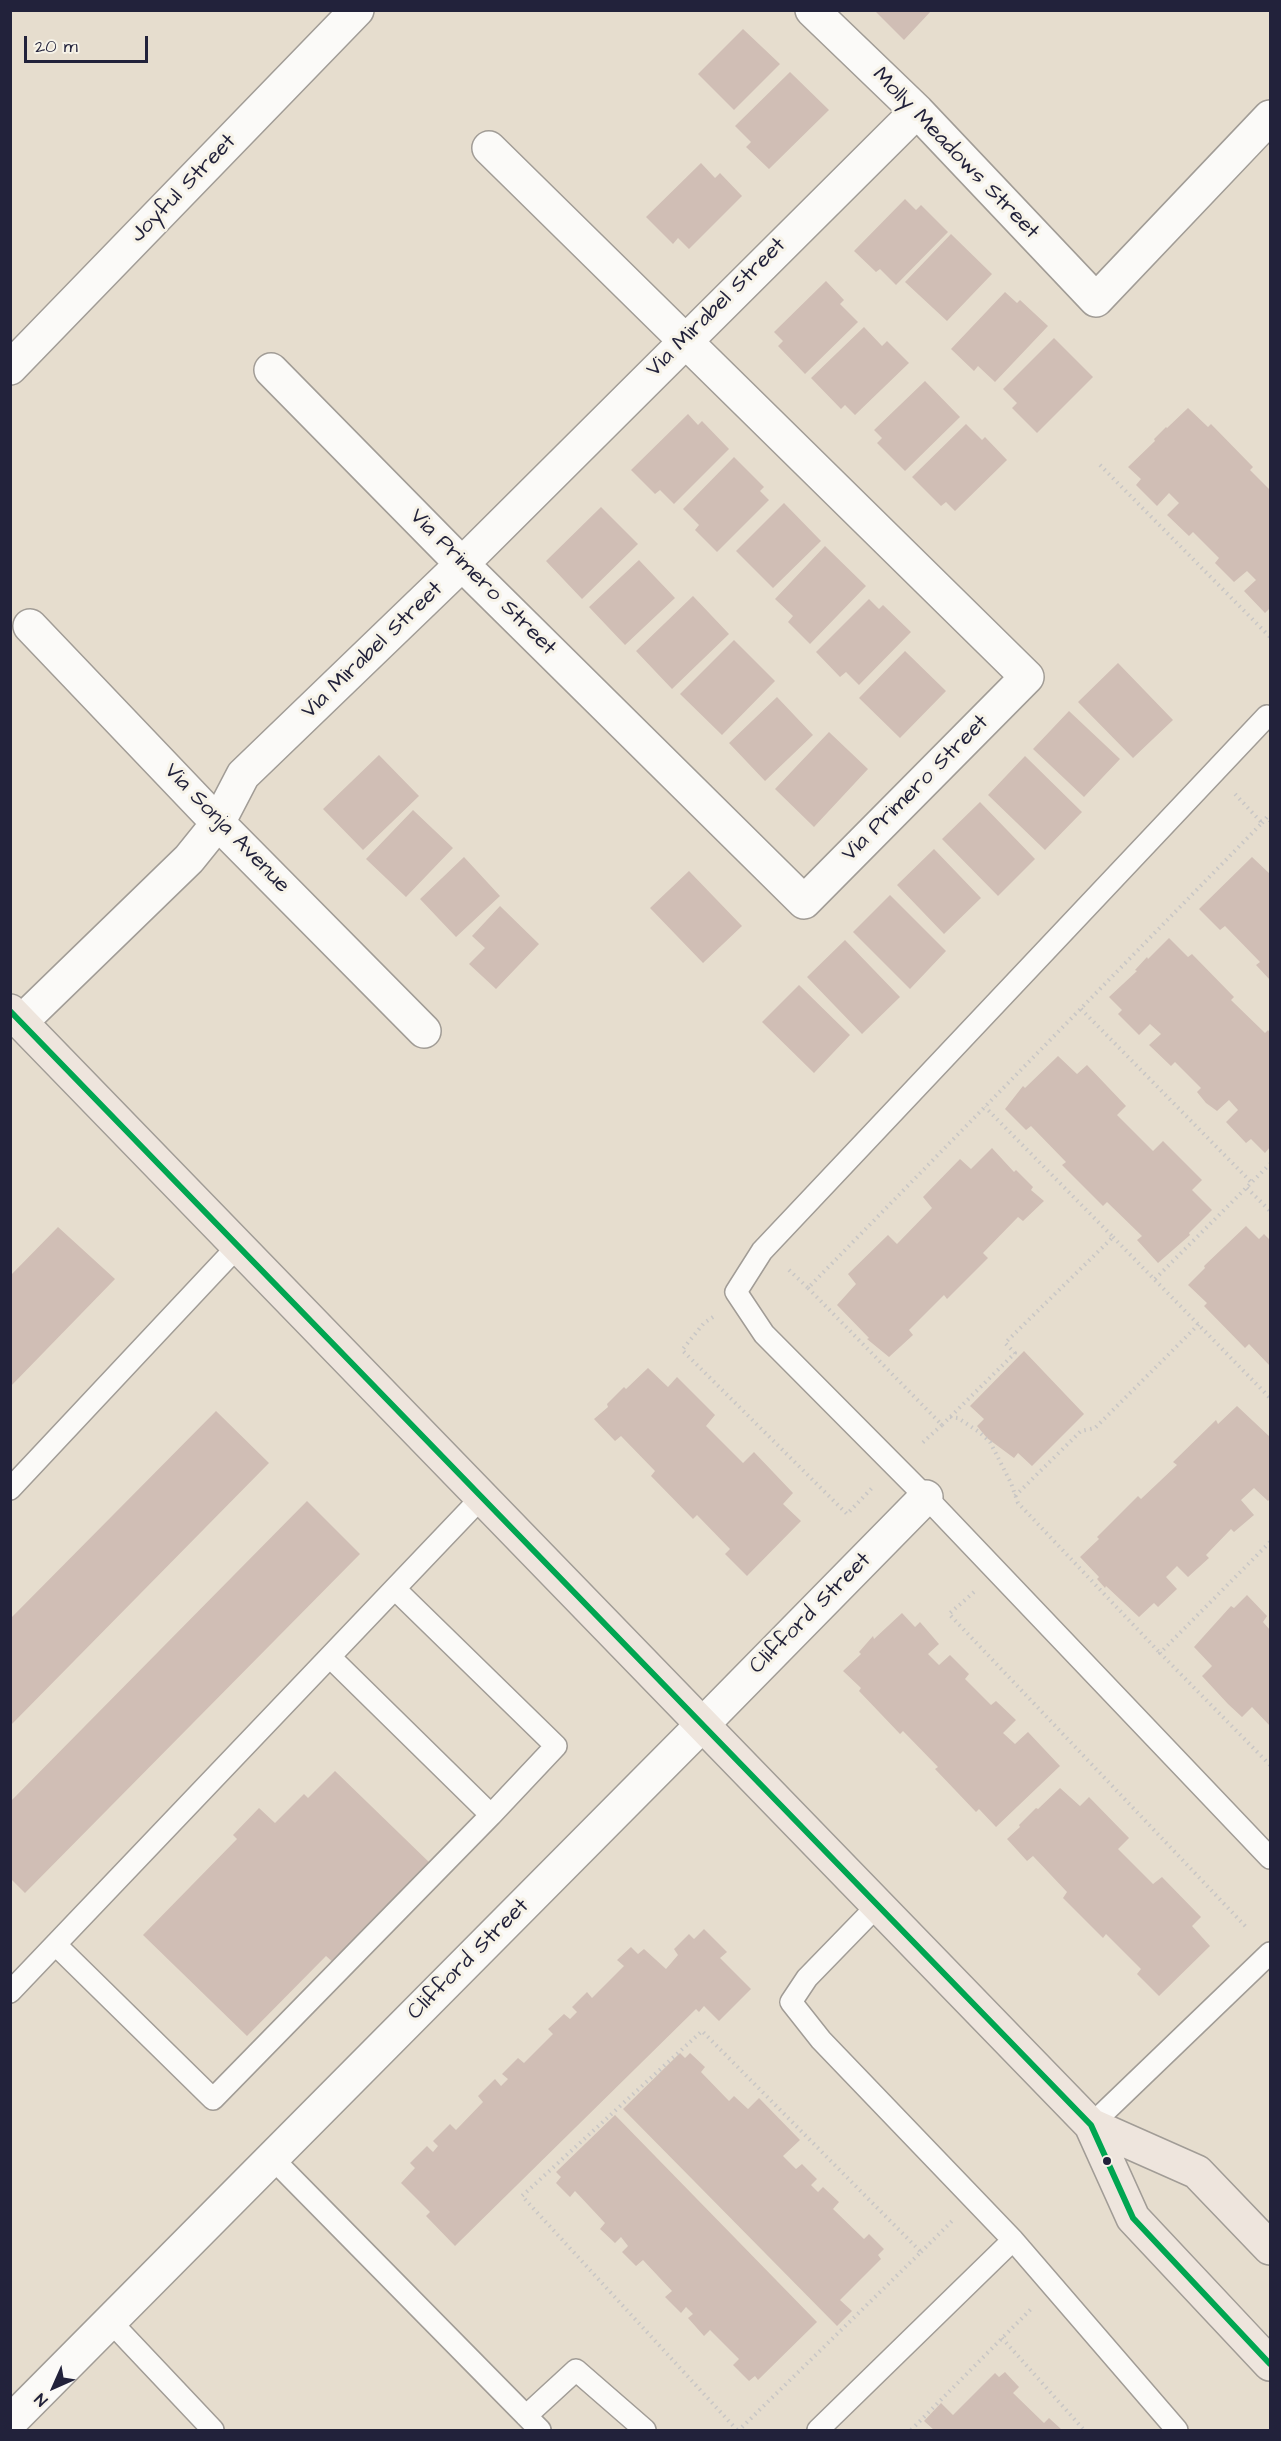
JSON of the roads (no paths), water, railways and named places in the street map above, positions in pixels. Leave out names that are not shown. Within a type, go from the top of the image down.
[{"type":"main road","points":[[16,1017],[1091,2126],[1132,2218],[1270,2364]]},
{"type":"main road","points":[[1091,2126],[1197,2172],[1270,2248]]},
{"type":"street","name":"Joyful Street","points":[[10,368],[357,10]]},
{"type":"street","name":"Molly Meadows Street","points":[[812,10],[917,111],[1096,300],[1270,117]]},
{"type":"street","name":"Via Mirabel Street","points":[[16,1017],[189,859],[218,823],[243,775],[462,564],[917,111]]},
{"type":"street","name":"Via Primero Street","points":[[270,370],[462,564],[804,902],[812,894],[1027,676],[489,148]]},
{"type":"street","name":"Via Sonja Avenue","points":[[30,626],[218,823],[424,1031]]},
{"type":"street","name":"Clifford Street","points":[[10,2422],[926,1497]]},
{"type":"lane","points":[[1267,716],[766,1247],[736,1292],[764,1334],[926,1497],[1270,1858]]},
{"type":"lane","points":[[10,1490],[238,1246]]},
{"type":"lane","points":[[10,1992],[482,1497]]},
{"type":"lane","points":[[56,1945],[213,2099],[491,1815],[556,1746],[395,1589]]},
{"type":"lane","points":[[330,1657],[491,1815]]},
{"type":"lane","points":[[878,1905],[807,1978],[791,2002],[821,2040],[1013,2240],[1177,2430]]},
{"type":"lane","points":[[1091,2126],[1270,1953]]},
{"type":"lane","points":[[272,2158],[533,2423],[576,2370],[645,2430]]},
{"type":"lane","points":[[818,2430],[1013,2240]]},
{"type":"lane","points":[[110,2321],[213,2430]]}]
